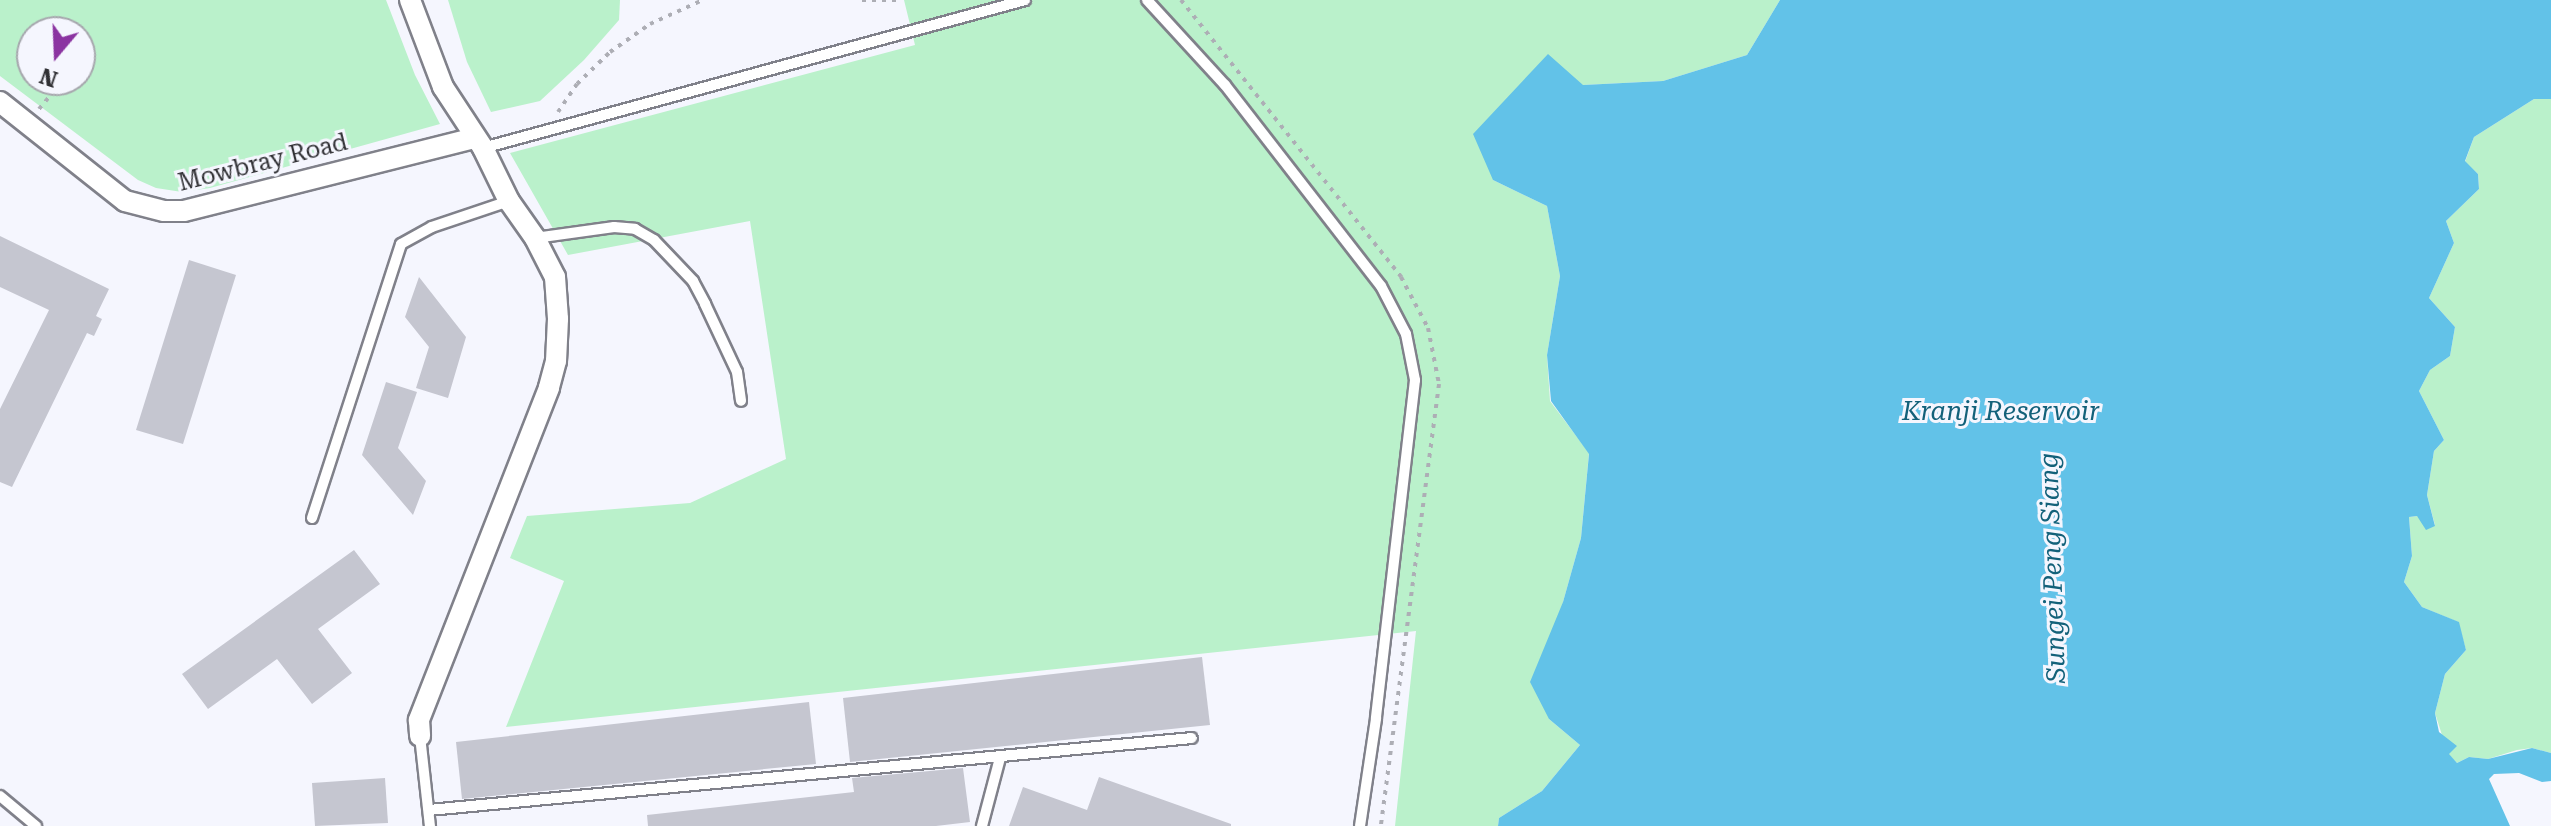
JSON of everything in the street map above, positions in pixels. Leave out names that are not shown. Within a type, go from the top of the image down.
[{"type":"street","points":[[410,0],[443,87],[509,201],[535,238],[555,277],[556,361],[419,720],[420,736]]},
{"type":"street","name":"Mowbray Road","points":[[0,102],[125,201],[164,211],[184,211],[478,143]]},
{"type":"lane","points":[[478,143],[543,133],[1025,0]]},
{"type":"lane","points":[[1147,0],[1225,85],[1381,286],[1406,334],[1415,380],[1376,719],[1360,826]]},
{"type":"lane","points":[[312,518],[401,244],[432,227],[509,201]]},
{"type":"lane","points":[[535,238],[614,227],[635,229],[654,240],[693,281],[737,372],[741,401]]},
{"type":"lane","points":[[420,736],[430,826]]},
{"type":"lane","points":[[429,810],[1192,738]]},
{"type":"lane","points":[[982,826],[1000,758]]},
{"type":"lane","points":[[0,796],[36,826]]},
{"type":"path","points":[[543,133],[577,84],[610,52],[650,24],[703,0]]},
{"type":"path","points":[[862,0],[899,0]]},
{"type":"path","points":[[1181,0],[1401,277],[1428,328],[1439,384],[1381,826]]},
{"type":"path","points":[[33,116],[50,96]]},
{"type":"green space","points":[[0,0],[386,0],[415,75],[440,124],[210,188],[182,192],[156,188],[138,180],[27,96],[96,96],[96,16],[16,16],[16,88],[0,76]]},
{"type":"green space","points":[[448,0],[620,0],[619,20],[584,60],[540,101],[491,112],[467,62]]},
{"type":"green space","points":[[904,0],[1780,0],[1747,55],[1663,81],[1583,85],[1493,180],[1547,206],[1560,276],[1547,355],[1550,401],[1589,453],[1581,538],[1563,602],[1549,719],[1580,745],[1542,791],[1499,818],[1498,826],[1395,826],[1416,631],[506,727],[564,581],[510,558],[527,516],[690,503],[786,459],[750,221],[568,255],[510,153],[915,45]]},
{"type":"green space","points":[[2534,99],[2551,99],[2551,753],[2532,748],[2488,759],[2469,757],[2457,763],[2448,754],[2435,713],[2445,674],[2466,650],[2458,622],[2422,607],[2404,582],[2412,556],[2409,517],[2417,516],[2435,525],[2427,495],[2434,451],[2444,440],[2419,391],[2430,370],[2450,356],[2455,327],[2429,298],[2454,243],[2446,221],[2479,189],[2478,174],[2465,162],[2474,137]]},
{"type":"water","name":"Kranji Reservoir","points":[[1780,0],[2551,0],[2551,99],[2534,99],[2474,137],[2465,161],[2478,174],[2479,189],[2446,221],[2454,243],[2429,298],[2455,327],[2450,356],[2430,370],[2419,391],[2444,440],[2434,451],[2427,495],[2435,526],[2426,530],[2417,516],[2409,517],[2412,556],[2404,582],[2422,607],[2459,622],[2466,650],[2445,674],[2435,713],[2439,732],[2457,746],[2449,754],[2457,763],[2469,757],[2488,759],[2532,748],[2551,753],[2551,781],[2542,782],[2519,773],[2494,774],[2489,779],[2510,826],[1498,826],[1499,818],[1542,791],[1580,745],[1549,719],[1530,682],[1563,602],[1581,538],[1589,454],[1551,401],[1547,355],[1560,276],[1547,206],[1493,180],[1473,134],[1548,54],[1583,85],[1663,81],[1747,55]]},
{"type":"building","points":[[0,236],[109,289],[96,316],[102,319],[94,336],[87,333],[12,487],[0,482],[0,409],[49,310],[0,287]]},
{"type":"building","points":[[189,260],[236,275],[183,444],[136,430]]},
{"type":"building","points":[[419,277],[466,337],[448,398],[416,388],[429,347],[405,317]]},
{"type":"building","points":[[386,382],[417,392],[398,448],[426,481],[413,515],[362,455]]},
{"type":"building","points":[[354,550],[380,584],[318,629],[352,673],[312,704],[277,659],[208,709],[182,674]]},
{"type":"building","points":[[1202,657],[1210,725],[850,762],[843,698]]},
{"type":"building","points":[[809,702],[816,764],[462,799],[456,742]]},
{"type":"building","points":[[963,768],[970,822],[936,826],[648,826],[647,815],[854,792],[852,778]]},
{"type":"building","points":[[1099,777],[1231,826],[1009,826],[1023,787],[1087,810]]},
{"type":"building","points":[[385,778],[388,823],[315,826],[312,783]]},
{"type":"water label","name":"Sungei Peng Siang","points":[[2053,568]]}]
